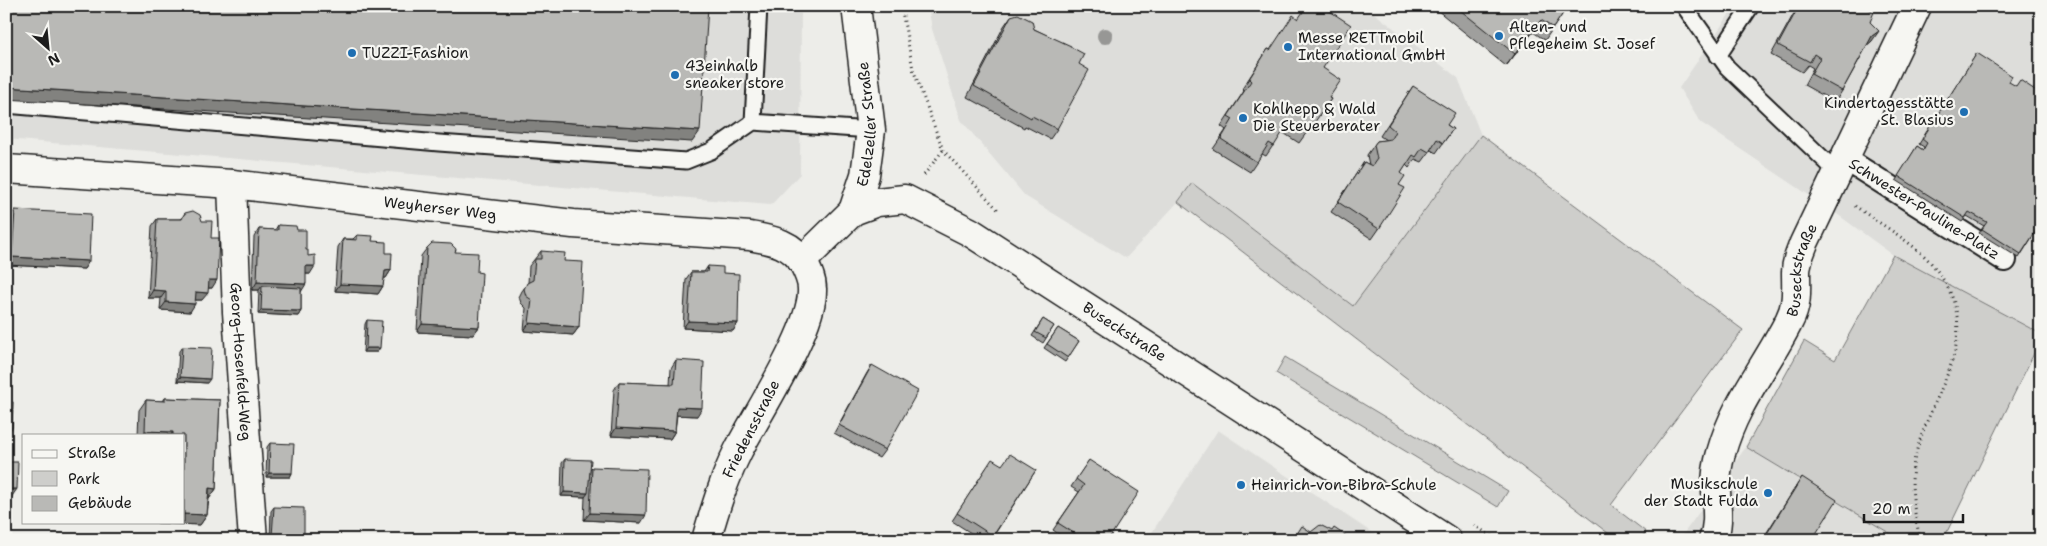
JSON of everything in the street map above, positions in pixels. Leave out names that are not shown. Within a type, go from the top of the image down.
[{"type":"street","name":"Edelzeller Straße","points":[[853,211],[865,175],[871,130],[856,6]]},
{"type":"street","name":"Buseckstraße","points":[[1713,540],[1718,518],[1716,485],[1719,458],[1726,436],[1742,399],[1789,321],[1797,296],[1796,271],[1798,258],[1917,6]]},
{"type":"street","name":"Weyherser Weg","points":[[6,169],[232,184],[573,224],[750,236],[777,241],[792,248],[810,275],[812,290],[810,306],[804,322]]},
{"type":"street","name":"Schwester-Pauline-Platz","points":[[1837,173],[2005,260]]},
{"type":"street","name":"Georg-Hosenfeld-Weg","points":[[232,184],[237,312],[253,540]]},
{"type":"street","name":"Buseckstraße","points":[[802,261],[853,211],[876,202],[905,199],[970,232],[1447,540]]},
{"type":"street","name":"Friedensstraße","points":[[706,540],[721,488],[738,451],[792,350],[804,322]]},
{"type":"lane","points":[[753,122],[759,6]]},
{"type":"lane","points":[[1684,6],[1727,67],[1837,173]]},
{"type":"lane","points":[[1718,56],[1751,6]]},
{"type":"lane","points":[[6,105],[439,143],[686,161],[710,151],[753,122],[871,130]]},
{"type":"path","points":[[900,6],[913,69],[944,150],[1001,214]]},
{"type":"path","points":[[920,179],[944,150]]},
{"type":"path","points":[[1837,173],[1930,261],[1952,296],[1956,312],[1958,335],[1954,356],[1946,380],[1925,425],[1914,463],[1911,485],[1920,540]]},
{"type":"path","points":[[1471,524],[1497,540]]},
{"type":"shaded area","points":[[6,6],[801,6],[800,174],[771,205],[6,139]]},
{"type":"shaded area","points":[[928,6],[1365,6],[1458,78],[1481,135],[1353,306],[1192,183],[1178,202],[1126,258],[1025,196],[961,120],[932,29]]},
{"type":"shaded area","points":[[1735,6],[2041,6],[2041,334],[1893,255],[1837,214],[1700,122],[1679,88]]},
{"type":"shaded area","name":"Heinrich-von-Bibra-Schule","points":[[1218,430],[1383,540],[1147,540]]},
{"type":"shaded area","name":"Musikschule der Stadt Fulda","points":[[1746,447],[1901,540],[1679,540]]},
{"type":"green space","points":[[1481,135],[1743,330],[1611,505],[1646,532],[1640,540],[1617,540],[1178,202],[1192,183],[1353,306]]},
{"type":"green space","points":[[1893,255],[2041,334],[2041,339],[1943,540],[1901,540],[1746,447],[1804,341],[1835,360]]},
{"type":"green space","points":[[1285,357],[1508,491],[1498,507],[1276,373]]},
{"type":"building","name":"TUZZI-Fashion","points":[[6,6],[708,6],[700,131],[6,87]]},
{"type":"building","points":[[1307,6],[1322,6],[1351,25],[1323,68],[1341,80],[1329,98],[1331,99],[1307,133],[1289,122],[1274,146],[1269,143],[1257,162],[1221,139],[1233,119],[1228,116],[1251,81],[1249,79],[1268,49],[1270,50],[1293,15],[1298,19]]},
{"type":"building","name":"Alten- und Pflegeheim St. Josef","points":[[1455,6],[1568,6],[1553,28],[1541,20],[1515,54]]},
{"type":"building","points":[[1799,6],[1864,6],[1874,12],[1870,22],[1879,31],[1872,36],[1842,91],[1811,74],[1820,58],[1814,54],[1810,62],[1778,45]]},
{"type":"building","points":[[1018,14],[1032,21],[1034,29],[1084,54],[1079,64],[1089,70],[1057,129],[1032,116],[1031,118],[974,86],[1011,16]]},
{"type":"building","points":[[1977,53],[2012,76],[2009,82],[2016,86],[2020,80],[2041,94],[2041,223],[2021,254],[1982,229],[1987,222],[1969,212],[1965,218],[1898,176],[1917,146],[1923,150],[1927,143],[1922,139]]},
{"type":"building","points":[[1413,86],[1455,113],[1447,125],[1453,129],[1443,143],[1437,139],[1429,152],[1422,148],[1416,157],[1413,155],[1401,173],[1405,176],[1399,185],[1405,188],[1379,229],[1338,202],[1364,162],[1372,166],[1377,159],[1374,145],[1377,141],[1391,139],[1395,131],[1388,125]]},
{"type":"building","points":[[15,210],[91,214],[89,261],[12,257]]},
{"type":"building","points":[[193,211],[200,215],[202,221],[212,221],[211,238],[219,238],[217,280],[209,280],[208,293],[196,292],[195,304],[166,302],[166,291],[153,290],[157,219],[182,219],[185,213]]},
{"type":"building","points":[[278,225],[296,226],[297,230],[306,230],[306,250],[308,250],[308,256],[315,255],[315,266],[306,266],[306,284],[257,282],[259,229],[278,230]]},
{"type":"building","points":[[357,235],[373,236],[372,241],[386,242],[386,253],[392,253],[391,270],[385,271],[383,286],[340,284],[343,239],[357,240]]},
{"type":"building","points":[[432,243],[451,244],[456,249],[455,252],[478,253],[477,272],[482,273],[479,327],[422,324],[427,248]]},
{"type":"building","points":[[541,251],[565,253],[564,261],[583,262],[579,327],[529,323],[532,300],[526,296],[524,289],[527,283],[533,280],[535,259],[541,259]]},
{"type":"building","points":[[708,266],[723,267],[723,273],[739,274],[738,323],[688,321],[691,272],[707,272]]},
{"type":"building","points":[[262,286],[301,288],[301,311],[261,310]]},
{"type":"building","points":[[1043,319],[1054,326],[1046,338],[1035,332]]},
{"type":"building","points":[[367,320],[382,321],[380,348],[366,348]]},
{"type":"building","points":[[1058,328],[1079,341],[1068,358],[1047,344]]},
{"type":"building","points":[[182,347],[212,348],[210,379],[180,377]]},
{"type":"building","points":[[676,360],[704,362],[702,408],[677,407],[675,431],[616,428],[619,382],[674,384]]},
{"type":"building","points":[[872,365],[918,391],[885,450],[839,425]]},
{"type":"building","points":[[165,398],[220,400],[216,489],[209,488],[207,515],[185,514],[185,434],[145,431],[146,400],[165,401]]},
{"type":"building","points":[[6,402],[13,402],[12,428],[6,427]]},
{"type":"building","points":[[270,443],[294,444],[292,473],[269,473]]},
{"type":"building","points":[[1010,454],[1036,470],[993,536],[957,513],[992,459],[1002,465]]},
{"type":"building","points":[[565,459],[591,460],[588,493],[564,492]]},
{"type":"building","points":[[1089,460],[1139,492],[1108,540],[1085,540],[1058,523],[1084,485],[1076,479]]},
{"type":"building","points":[[6,462],[18,462],[17,489],[6,489]]},
{"type":"building","points":[[592,467],[647,469],[646,515],[590,513]]},
{"type":"building","points":[[1802,477],[1837,500],[1812,540],[1763,540]]},
{"type":"building","points":[[274,507],[304,508],[304,538],[272,536]]},
{"type":"building","points":[[1320,525],[1332,531],[1334,528],[1352,540],[1293,540],[1302,526],[1311,532]]},
{"type":"place","name":"Alten- und Pflegeheim St. Josef","points":[[1499,36]]},
{"type":"place","name":"Messe RETTmobil International GmbH","points":[[1288,47]]},
{"type":"place","name":"TUZZI-Fashion","points":[[352,53]]},
{"type":"place","name":"43einhalb sneaker store","points":[[675,75]]},
{"type":"place","name":"Kindertagesstätte St. Blasius","points":[[1964,112]]},
{"type":"place","name":"Kohlhepp & Wald Die Steuerberater","points":[[1243,118]]},
{"type":"place","name":"Heinrich-von-Bibra-Schule","points":[[1241,485]]},
{"type":"place","name":"Musikschule der Stadt Fulda","points":[[1768,493]]}]
